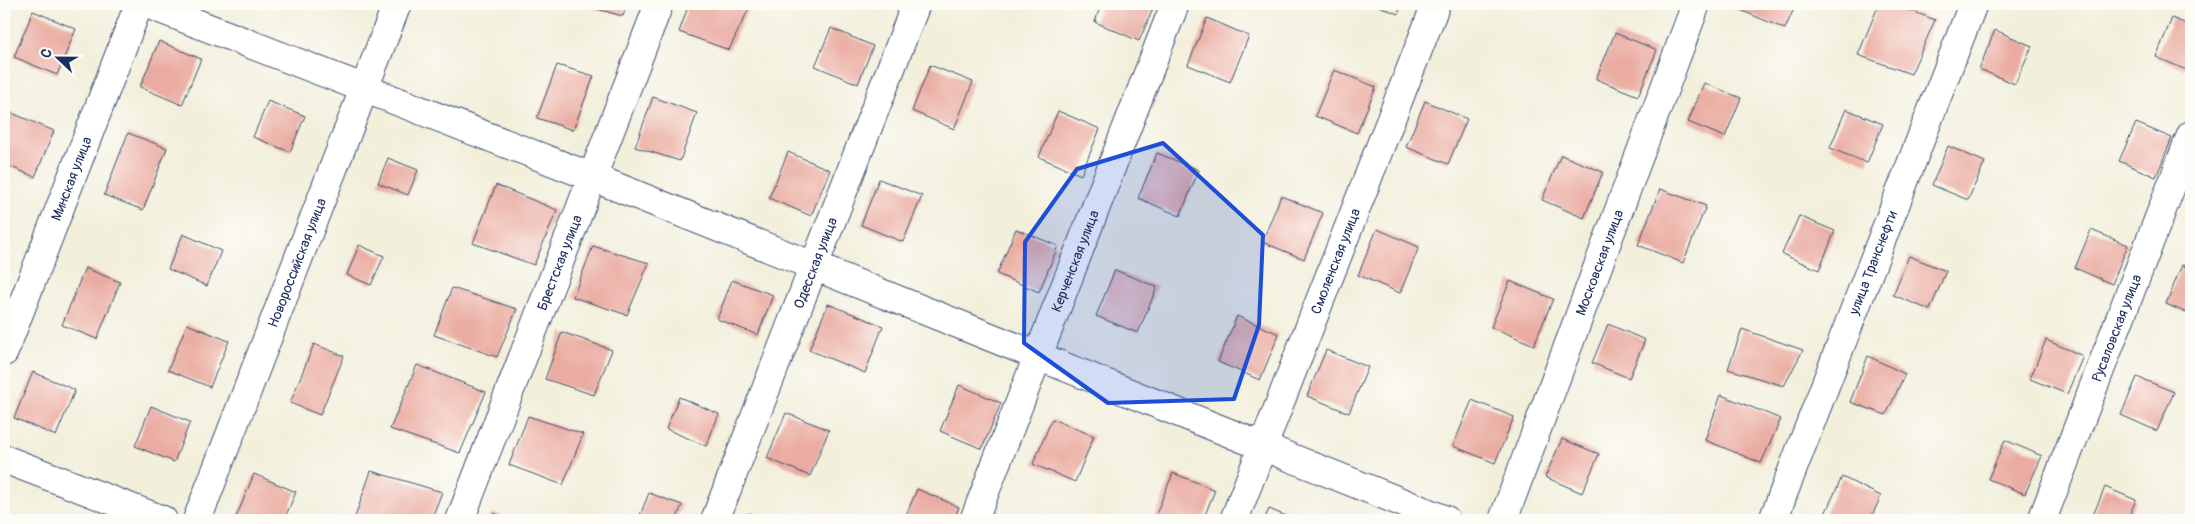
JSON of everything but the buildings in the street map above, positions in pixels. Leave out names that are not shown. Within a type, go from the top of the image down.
[{"type":"street","name":"Минская улица","points":[[4,352],[139,4]]},
{"type":"street","points":[[147,4],[814,265],[1446,520]]},
{"type":"street","name":"Новороссийская улица","points":[[197,520],[397,4]]},
{"type":"street","name":"Брестская улица","points":[[460,520],[659,4]]},
{"type":"street","name":"Одесская улица","points":[[714,520],[916,4]]},
{"type":"street","name":"Керченская улица","points":[[974,520],[1175,4]]},
{"type":"street","name":"Смоленская улица","points":[[1234,520],[1436,4]]},
{"type":"street","name":"Московская улица","points":[[1503,520],[1696,4]]},
{"type":"street","name":"улица Транснефти","points":[[1773,520],[1973,4]]},
{"type":"street","name":"Русаловская улица","points":[[2042,520],[2191,135]]},
{"type":"street","points":[[4,459],[164,520]]},
{"type":"highlighted area","points":[[1163,143],[1263,235],[1259,325],[1234,399],[1108,403],[1024,343],[1025,242],[1077,169]]}]
